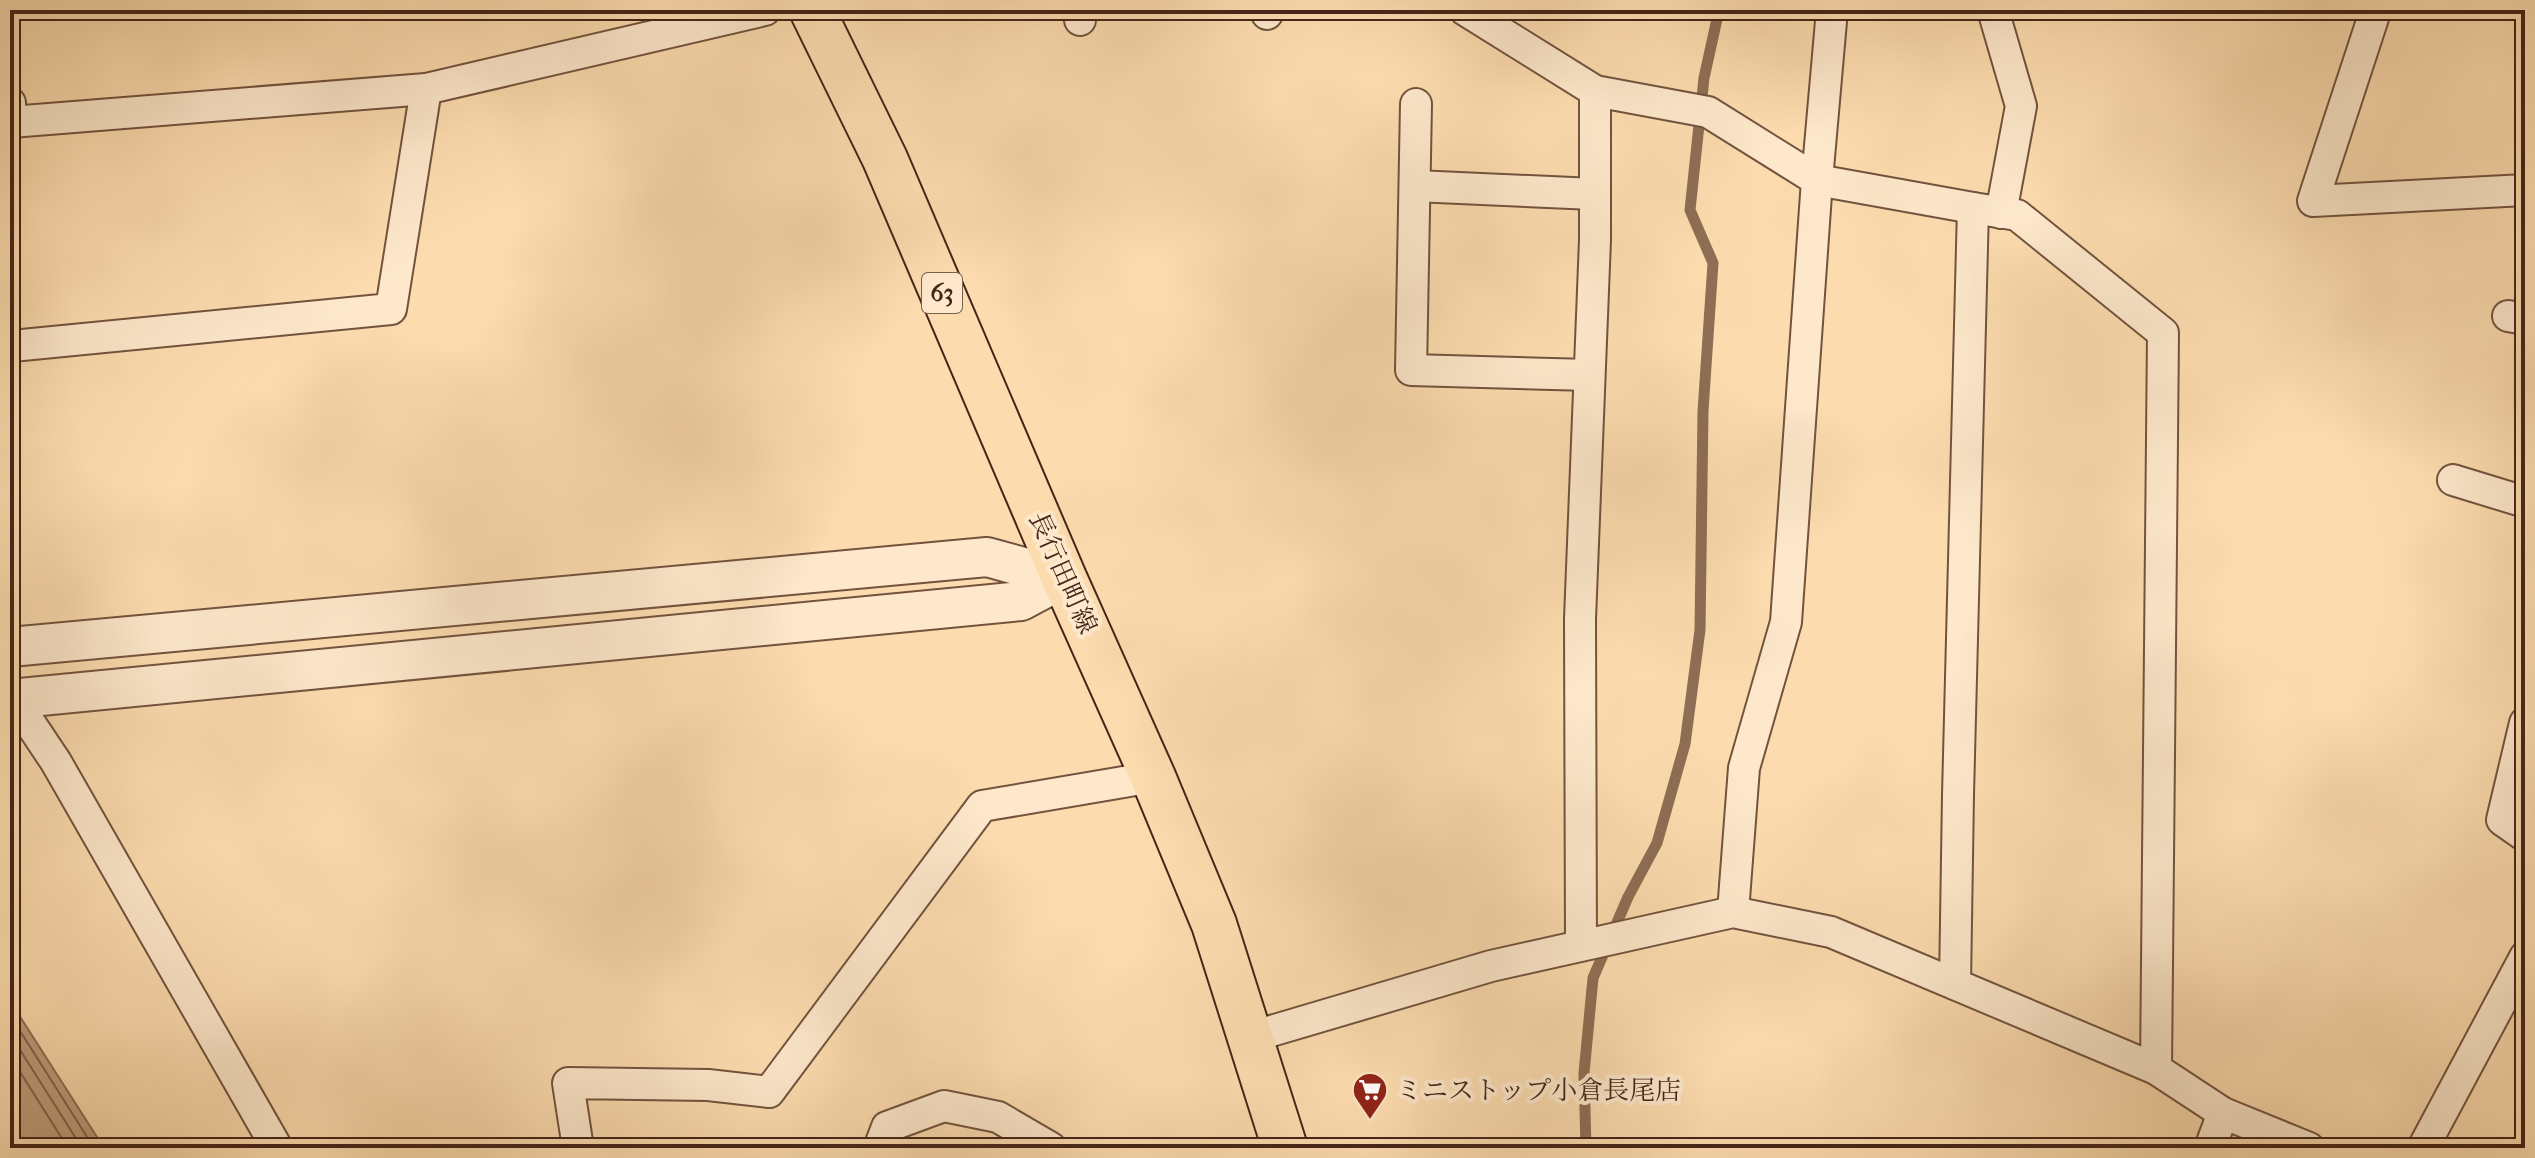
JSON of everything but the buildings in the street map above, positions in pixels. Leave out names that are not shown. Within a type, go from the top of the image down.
[{"type":"main road","name":"長行田町線","points":[[812,10],[885,159],[1064,578],[1153,777],[1214,924],[1285,1148]]},
{"type":"street","points":[[10,118],[426,89],[765,10]]},
{"type":"street","points":[[1465,10],[1595,91],[1708,112],[1817,180],[2017,215],[2163,333],[2156,1069]]},
{"type":"street","points":[[1733,912],[1744,768],[1786,622],[1832,10]]},
{"type":"street","points":[[1955,984],[1958,795],[1987,211],[2021,106],[1993,10]]},
{"type":"street","points":[[2373,18],[2313,201],[2525,190]]},
{"type":"street","points":[[10,342],[12,346],[391,309],[426,89]]},
{"type":"street","points":[[1581,945],[1580,619],[1595,91]]},
{"type":"street","points":[[1416,104],[1411,370],[1589,375]]},
{"type":"street","points":[[1415,186],[1594,194]]},
{"type":"street","points":[[2453,480],[2525,502]]},
{"type":"street","points":[[10,647],[987,557],[1064,578]]},
{"type":"street","points":[[277,1148],[56,762],[12,697],[1021,601],[1064,578]]},
{"type":"street","points":[[2525,723],[2502,820],[2525,836]]},
{"type":"street","points":[[578,1148],[568,1083],[708,1085],[769,1092],[982,806],[1153,777]]},
{"type":"street","points":[[1251,1037],[1491,966],[1733,912],[1831,932],[2156,1069],[2223,1113],[2309,1148]]},
{"type":"street","points":[[2423,1148],[2525,957]]},
{"type":"street","points":[[879,1148],[887,1127],[944,1106],[998,1117],[1051,1148]]},
{"type":"street","points":[[2210,1148],[2223,1113]]},
{"type":"water","points":[[10,1001],[104,1148],[10,1148]]},
{"type":"waterway","points":[[1586,1148],[1584,1073],[1593,978],[1628,897],[1657,843],[1685,744],[1700,630],[1703,411],[1713,263],[1690,210],[1704,78],[1719,10]]},
{"type":"place","name":"ミニストップ小倉長尾店","points":[[1370,1121]]}]
